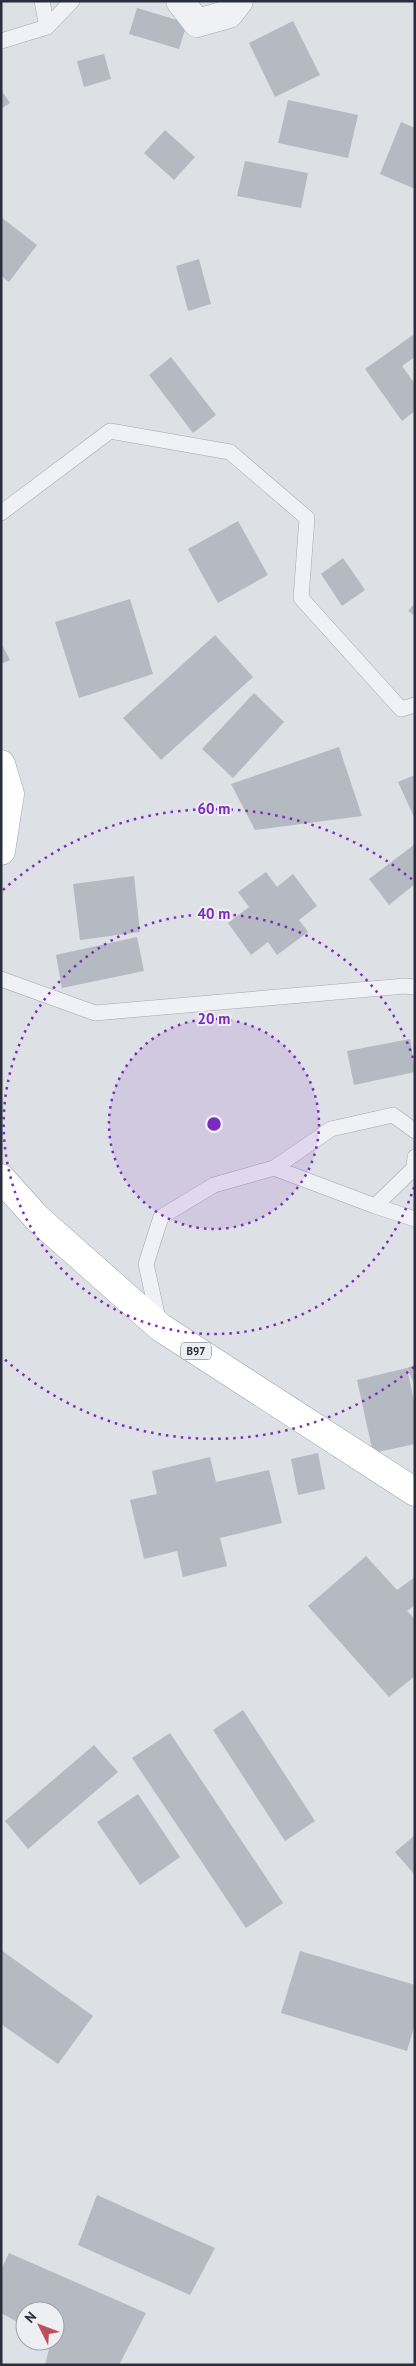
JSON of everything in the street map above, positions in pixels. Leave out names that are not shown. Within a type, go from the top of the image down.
[{"type":"main road","points":[[1,764],[10,794],[1,851]]},
{"type":"main road","name":"B97","points":[[1,1178],[37,1218],[160,1327],[415,1492]]},
{"type":"street","points":[[180,1],[197,23],[229,14],[239,1]]},
{"type":"lane","points":[[42,1],[47,27]]},
{"type":"lane","points":[[1,41],[47,27],[72,1]]},
{"type":"lane","points":[[1,513],[110,431],[230,452],[307,518],[301,598],[401,709],[415,706]]},
{"type":"lane","points":[[1,979],[95,1013],[405,986],[415,987]]},
{"type":"lane","points":[[160,1327],[146,1264],[161,1217],[214,1184],[274,1168],[331,1129],[393,1115],[415,1131]]},
{"type":"lane","points":[[375,1206],[414,1168],[415,1157]]},
{"type":"lane","points":[[274,1168],[415,1219]]},
{"type":"building","points":[[137,8],[187,23],[179,49],[129,34]]},
{"type":"building","points":[[293,21],[320,75],[275,97],[249,43]]},
{"type":"building","points":[[104,54],[111,79],[84,87],[77,61]]},
{"type":"building","points":[[1,90],[10,103],[1,109]]},
{"type":"building","points":[[288,100],[358,115],[348,158],[278,143]]},
{"type":"building","points":[[401,122],[415,128],[415,189],[380,174]]},
{"type":"building","points":[[165,130],[195,157],[174,180],[144,153]]},
{"type":"building","points":[[245,161],[308,173],[301,208],[237,196]]},
{"type":"building","points":[[1,217],[37,245],[9,282],[1,276]]},
{"type":"building","points":[[199,259],[211,304],[188,311],[176,266]]},
{"type":"building","points":[[413,335],[415,338],[415,357],[402,366],[415,384],[415,411],[402,421],[365,369]]},
{"type":"building","points":[[171,357],[216,415],[193,433],[149,375]]},
{"type":"building","points":[[238,521],[268,575],[218,603],[188,549]]},
{"type":"building","points":[[343,558],[365,590],[342,606],[321,574]]},
{"type":"building","points":[[130,599],[153,674],[79,698],[55,622]]},
{"type":"building","points":[[415,603],[415,616],[408,611]]},
{"type":"building","points":[[215,635],[253,677],[161,760],[123,718]]},
{"type":"building","points":[[1,643],[10,660],[1,664]]},
{"type":"building","points":[[254,693],[284,722],[233,778],[202,749]]},
{"type":"building","points":[[339,747],[362,816],[255,830],[231,784]]},
{"type":"building","points":[[415,775],[415,819],[398,782]]},
{"type":"building","points":[[415,844],[415,884],[389,905],[369,879]]},
{"type":"building","points":[[266,872],[277,887],[293,874],[317,906],[299,920],[308,932],[277,955],[268,942],[251,955],[228,923],[249,907],[238,892]]},
{"type":"building","points":[[134,876],[140,932],[80,940],[73,884]]},
{"type":"building","points":[[137,937],[144,971],[62,988],[56,955]]},
{"type":"building","points":[[410,1039],[415,1072],[354,1085],[347,1051]]},
{"type":"building","points":[[415,1365],[415,1386],[407,1368]]},
{"type":"building","points":[[407,1368],[415,1406],[415,1444],[373,1453],[357,1380]]},
{"type":"building","points":[[318,1453],[325,1489],[298,1495],[291,1459]]},
{"type":"building","points":[[210,1457],[216,1482],[269,1470],[282,1523],[220,1538],[227,1566],[183,1577],[177,1551],[144,1559],[130,1500],[157,1494],[152,1471]]},
{"type":"building","points":[[366,1556],[397,1590],[415,1577],[415,1605],[407,1611],[415,1619],[415,1676],[389,1697],[308,1606]]},
{"type":"building","points":[[243,1710],[315,1821],[285,1841],[213,1730]]},
{"type":"building","points":[[170,1733],[283,1903],[246,1928],[132,1758]]},
{"type":"building","points":[[94,1745],[118,1772],[28,1849],[5,1821]]},
{"type":"building","points":[[138,1794],[180,1857],[140,1885],[97,1822]]},
{"type":"building","points":[[415,1835],[415,1875],[395,1852]]},
{"type":"building","points":[[1,1950],[93,2016],[58,2064],[1,2024]]},
{"type":"building","points":[[300,1951],[415,1985],[415,2024],[407,2051],[281,2013]]},
{"type":"building","points":[[97,2195],[215,2248],[190,2295],[78,2245]]},
{"type":"building","points":[[9,2253],[146,2313],[119,2365],[45,2365],[48,2351],[65,2351],[65,2301],[15,2301],[15,2321],[1,2313],[1,2270]]}]
